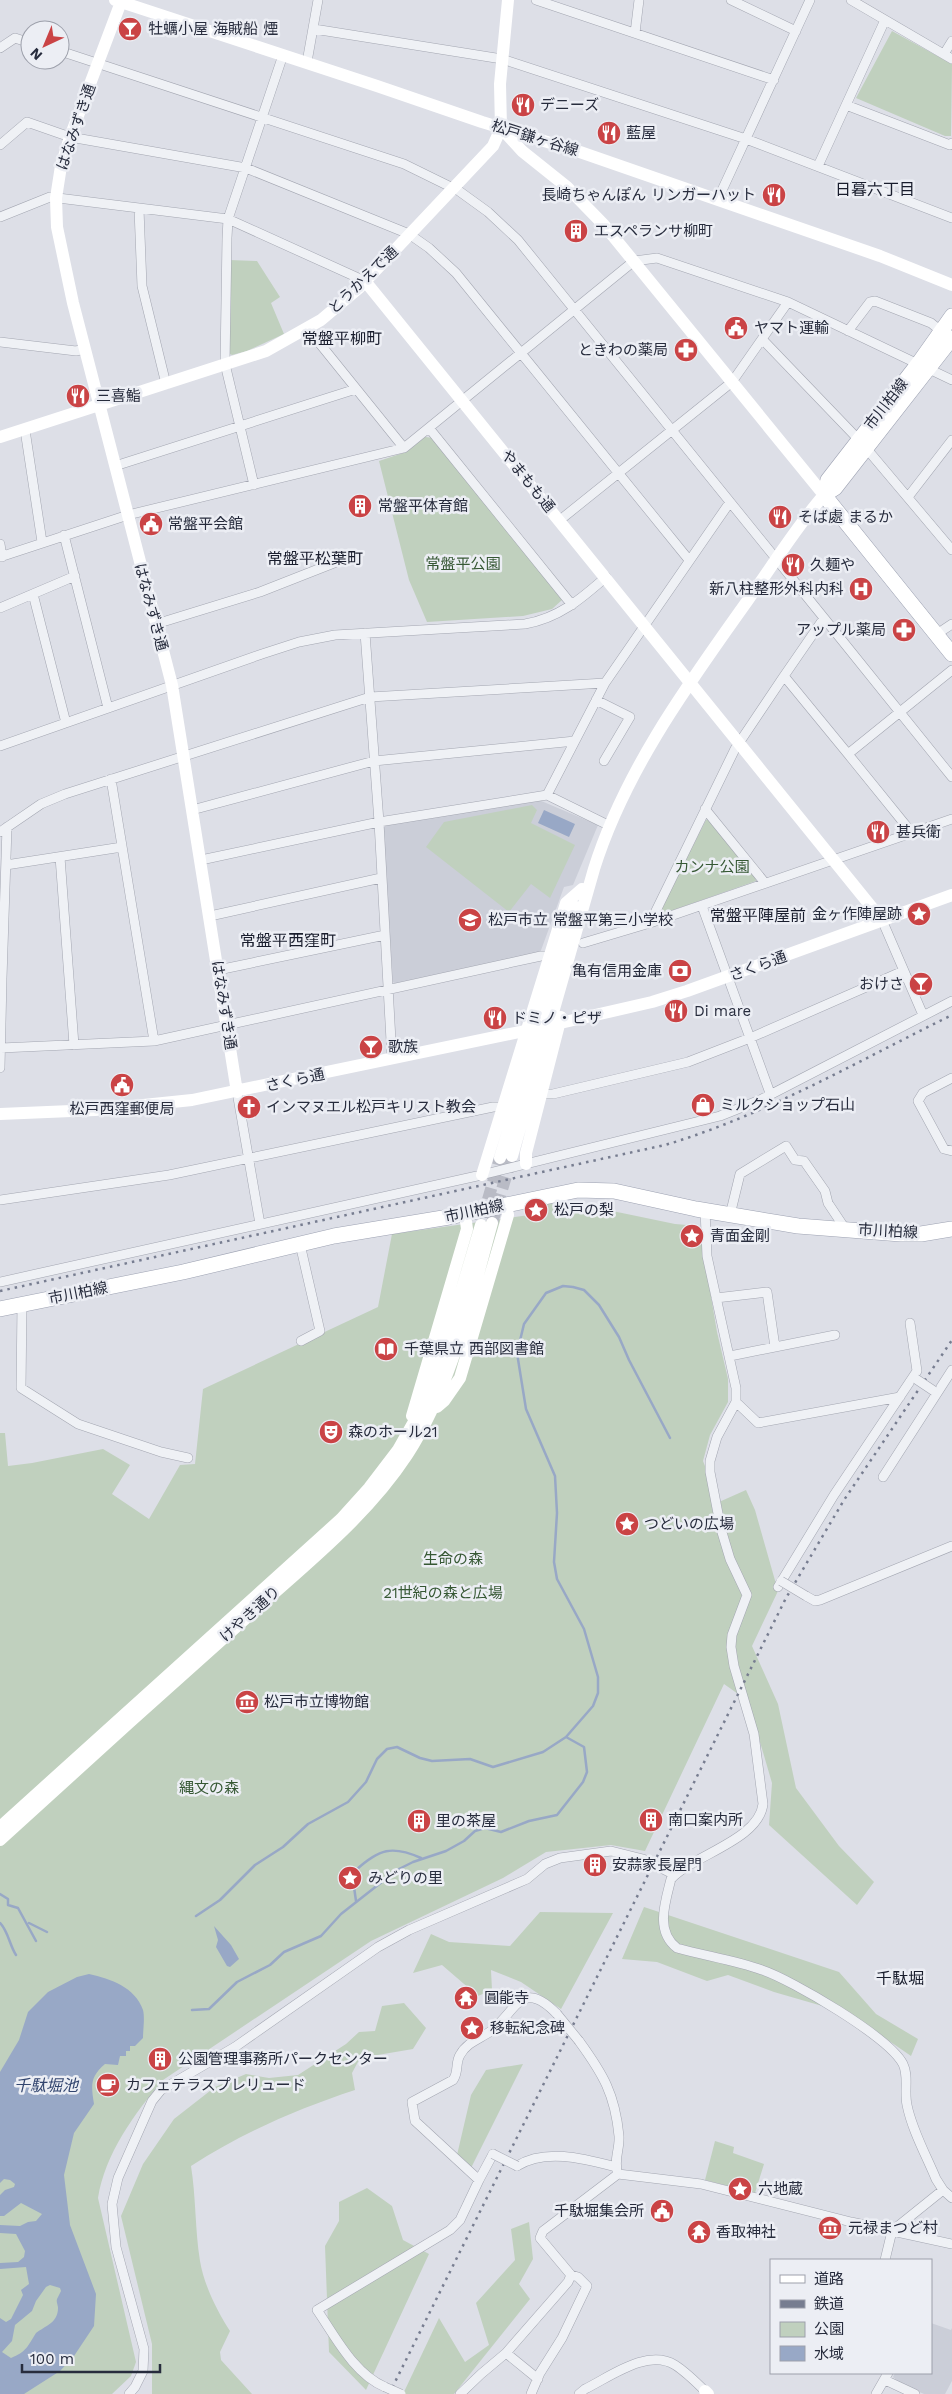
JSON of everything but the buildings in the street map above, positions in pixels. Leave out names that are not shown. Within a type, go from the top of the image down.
[{"type":"main road","name":"市川柏線","points":[[824,494],[835,488],[862,444],[947,335],[952,316]]},
{"type":"main road","points":[[824,494],[952,654]]},
{"type":"main road","name":"市川柏線","points":[[0,1309],[183,1272],[300,1244],[465,1214],[558,1193],[595,1189],[798,1226],[901,1234],[921,1234],[952,1229]]},
{"type":"street","points":[[307,62],[318,0]]},
{"type":"street","points":[[508,0],[502,59],[501,128],[522,151],[588,207],[824,494],[690,682],[658,732],[610,826],[594,869],[506,1157],[559,959],[582,889],[594,869]]},
{"type":"street","points":[[536,0],[774,80]]},
{"type":"street","points":[[635,34],[639,0]]},
{"type":"street","points":[[731,0],[796,31]]},
{"type":"street","points":[[718,199],[810,0]]},
{"type":"street","points":[[851,0],[948,57],[952,41]]},
{"type":"street","name":"松戸鎌ヶ谷線","points":[[119,1],[718,199],[880,256],[952,285]]},
{"type":"street","name":"はなみずき通","points":[[119,1],[99,63],[70,137],[61,166],[56,198],[59,246],[172,685],[260,1224]]},
{"type":"street","points":[[818,166],[885,20]]},
{"type":"street","points":[[314,29],[502,59],[746,139],[952,218]]},
{"type":"street","points":[[0,48],[15,38],[20,39]]},
{"type":"street","points":[[70,55],[404,164],[454,188],[488,212],[518,240],[952,778]]},
{"type":"street","points":[[254,484],[225,364],[228,219],[283,55]]},
{"type":"street","points":[[846,105],[950,145],[952,143]]},
{"type":"street","points":[[0,145],[27,122],[70,137],[246,168],[409,234],[429,248],[456,273],[689,560]]},
{"type":"street","name":"とうかえで通","points":[[0,438],[266,351],[308,329],[336,309],[365,281],[493,146],[501,128]]},
{"type":"street","points":[[0,217],[44,198],[56,198],[228,219],[365,281]]},
{"type":"street","points":[[139,209],[142,286],[166,384]]},
{"type":"street","points":[[0,544],[1,557],[128,515],[404,448],[634,261],[657,258],[788,302],[952,380]]},
{"type":"street","name":"やまもも通","points":[[365,281],[740,742],[882,920]]},
{"type":"street","points":[[848,331],[870,302],[875,301],[931,323],[947,335]]},
{"type":"street","points":[[560,520],[732,382],[788,302]]},
{"type":"street","points":[[308,329],[404,448]]},
{"type":"street","points":[[762,339],[862,444],[951,545]]},
{"type":"street","points":[[0,342],[76,351],[85,349]]},
{"type":"street","points":[[115,466],[356,389]]},
{"type":"street","points":[[429,428],[572,605]]},
{"type":"street","points":[[25,430],[42,542]]},
{"type":"street","points":[[908,498],[952,440]]},
{"type":"street","points":[[547,795],[605,683],[730,502]]},
{"type":"street","points":[[64,535],[108,708]]},
{"type":"street","points":[[156,624],[260,592],[339,561]]},
{"type":"street","points":[[0,608],[75,576]]},
{"type":"street","points":[[0,746],[299,642],[365,633],[540,622],[562,613],[606,577]]},
{"type":"street","points":[[33,594],[66,723]]},
{"type":"street","points":[[650,922],[740,742],[824,618]]},
{"type":"street","points":[[937,634],[952,624]]},
{"type":"street","points":[[365,633],[379,822],[392,1060]]},
{"type":"street","points":[[848,754],[952,670]]},
{"type":"street","points":[[784,676],[912,833]]},
{"type":"street","points":[[0,1068],[1,978],[6,865],[4,829],[41,804],[65,794],[370,697],[605,683]]},
{"type":"street","points":[[596,700],[630,717],[604,761]]},
{"type":"street","points":[[192,810],[374,761],[575,741]]},
{"type":"street","points":[[111,780],[154,1041]]},
{"type":"street","points":[[201,860],[379,822],[547,795],[610,826]]},
{"type":"street","points":[[705,810],[765,883]]},
{"type":"street","points":[[583,943],[702,906],[952,819]]},
{"type":"street","points":[[6,865],[122,847]]},
{"type":"street","points":[[60,857],[74,1045]]},
{"type":"street","points":[[526,1164],[526,1153],[558,1024],[595,901],[594,869]]},
{"type":"street","points":[[210,916],[381,878]]},
{"type":"street","points":[[482,1175],[566,903],[582,889]]},
{"type":"street","name":"さくら通","points":[[0,1114],[144,1106],[237,1092],[558,1024],[652,1002],[728,977],[952,895]]},
{"type":"street","points":[[702,906],[770,1093]]},
{"type":"street","points":[[882,920],[924,1015]]},
{"type":"street","points":[[218,970],[385,935]]},
{"type":"street","points":[[1,1048],[154,1041],[541,956],[550,956]]},
{"type":"street","points":[[542,1094],[553,1094],[669,1067],[750,1038],[903,970]]},
{"type":"street","points":[[0,1282],[482,1175],[720,1116],[770,1093],[952,1001]]},
{"type":"street","points":[[952,1078],[923,1093],[918,1101],[944,1149],[952,1151]]},
{"type":"street","points":[[0,1200],[169,1175],[493,1107],[502,1107]]},
{"type":"street","points":[[730,1214],[740,1174],[786,1146],[795,1160],[804,1161],[825,1191],[828,1203],[842,1224],[842,1228]]},
{"type":"street","points":[[428,1407],[444,1401],[452,1391],[467,1358],[508,1215],[506,1205]]},
{"type":"street","points":[[704,1210],[707,1256],[735,1376],[736,1402],[717,1437],[710,1461],[710,1472],[721,1529],[730,1559],[747,1595],[732,1634],[730,1647],[754,1734],[762,1810],[758,1820],[749,1828],[675,1875],[671,1880],[664,1905],[663,1925],[669,1942],[678,1948],[762,1970],[785,1980],[886,2044],[899,2058],[905,2069],[907,2104],[936,2179],[943,2190],[952,2198]]},
{"type":"street","points":[[411,1428],[412,1414],[467,1229],[465,1214]]},
{"type":"street","points":[[428,1407],[450,1369],[487,1224]]},
{"type":"street","points":[[300,1244],[320,1331],[301,1341]]},
{"type":"street","points":[[716,1298],[767,1292],[775,1347]]},
{"type":"street","points":[[22,1304],[21,1388],[78,1424],[161,1452],[188,1458]]},
{"type":"street","points":[[910,1323],[917,1372],[915,1378],[900,1397],[828,1504],[780,1584],[815,1601],[820,1600],[952,1546]]},
{"type":"street","points":[[730,1356],[835,1335]]},
{"type":"street","points":[[882,1477],[952,1370]]},
{"type":"street","points":[[915,1378],[937,1391],[952,1387]]},
{"type":"street","points":[[736,1402],[758,1423],[900,1397]]},
{"type":"street","name":"けやき通り","points":[[42,1795],[341,1519],[369,1488],[428,1407]]},
{"type":"street","name":"けやき通り","points":[[42,1795],[348,1525],[378,1493],[406,1456],[428,1407]]},
{"type":"street","points":[[0,1827],[42,1795]]},
{"type":"street","points":[[0,1840],[42,1795]]},
{"type":"street","points":[[129,2394],[143,2371],[144,2349],[116,2247],[113,2226],[113,2193],[148,2108],[161,2090],[235,2047],[378,1947],[410,1930],[527,1879],[545,1864],[560,1858],[611,1851],[643,1859],[675,1875]]},
{"type":"street","points":[[479,2180],[415,2121],[412,2102],[453,2080],[457,2074],[459,2056],[470,2044],[490,2032],[516,2002],[525,1999],[535,1999],[544,2002],[557,2014],[597,2067],[609,2091],[619,2137],[617,2170],[540,2234],[540,2238],[571,2275],[578,2277],[587,2286],[562,2338],[531,2394]]},
{"type":"street","points":[[401,2394],[373,2382],[357,2366],[317,2310],[450,2230],[460,2220],[493,2154],[517,2166],[525,2161],[577,2156],[617,2170],[701,2184],[952,2244]]},
{"type":"street","points":[[885,2259],[892,2231],[943,2190]]},
{"type":"street","points":[[460,2394],[506,2354],[568,2282],[571,2275]]},
{"type":"street","points":[[506,2354],[538,2379]]},
{"type":"street","points":[[579,2394],[585,2389],[634,2365],[646,2360],[659,2359],[674,2364],[706,2393]]},
{"type":"street","points":[[876,2394],[886,2376],[915,2394]]},
{"type":"shaded area","name":"松戸市立 常盤平第三小学校","points":[[539,800],[598,825],[573,885],[564,887],[540,953],[398,986],[393,982],[383,829],[386,825]]},
{"type":"shaded area","points":[[932,2323],[951,2330],[952,2328],[952,2381],[945,2394],[924,2394],[900,2383],[893,2377],[894,2374],[932,2374]]},
{"type":"green space","points":[[892,31],[952,64],[951,136],[945,136],[856,98]]},
{"type":"green space","points":[[229,260],[257,261],[280,297],[271,303],[284,334],[247,351],[232,355],[228,353]]},
{"type":"green space","name":"常盤平公園","points":[[425,437],[434,438],[562,600],[552,609],[523,616],[427,622],[409,580],[379,461],[406,452]]},
{"type":"green space","points":[[532,805],[537,810],[531,823],[575,845],[550,898],[531,884],[509,912],[426,847],[444,822]]},
{"type":"green space","name":"カンナ公園","points":[[708,819],[755,877],[756,881],[662,914],[661,909]]},
{"type":"green space","name":"21世紀の森と広場","points":[[550,1199],[556,1211],[588,1211],[598,1208],[675,1224],[699,1226],[717,1332],[728,1379],[728,1402],[710,1435],[703,1461],[719,1502],[746,1490],[755,1510],[778,1591],[752,1646],[778,1704],[796,1788],[839,1846],[874,1882],[857,1905],[769,1825],[772,1783],[748,1701],[724,1684],[645,1851],[611,1845],[546,1852],[503,1878],[371,1941],[163,2080],[122,2135],[107,2166],[98,2198],[136,2362],[131,2376],[112,2394],[0,2394],[0,1433],[5,1433],[8,1466],[103,1449],[130,1465],[112,1494],[149,1519],[180,1465],[195,1464],[203,1389],[378,1307],[392,1234],[529,1215]]},
{"type":"green space","points":[[644,1907],[839,1972],[876,2014],[918,2039],[911,2056],[850,2014],[774,1992],[728,1975],[707,1981],[657,1962],[622,1959]]},
{"type":"green space","points":[[540,1912],[613,1913],[561,2009],[521,1982],[491,1970],[492,1990],[478,1996],[442,1965],[413,1973],[431,1934],[449,1942],[510,1946]]},
{"type":"green space","points":[[404,2003],[426,2028],[413,2049],[360,2058],[352,2073],[355,2090],[312,2105],[250,2132],[191,2166],[198,2249],[202,2270],[212,2298],[230,2331],[220,2352],[221,2360],[252,2394],[152,2394],[152,2344],[121,2216],[143,2164],[174,2119],[215,2087],[246,2074],[269,2078],[298,2075],[346,2044],[359,2032],[375,2031],[382,2006]]},
{"type":"green space","points":[[523,2064],[471,2168],[457,2155],[471,2095],[486,2070]]},
{"type":"green space","points":[[715,2141],[734,2147],[733,2153],[764,2164],[755,2193],[705,2180]]},
{"type":"green space","points":[[367,2188],[392,2206],[403,2240],[429,2254],[366,2390],[329,2352],[325,2246],[339,2221],[339,2202]]},
{"type":"green space","points":[[529,2222],[533,2259],[519,2284],[530,2299],[454,2394],[403,2394],[439,2318],[465,2362],[489,2345],[476,2303],[515,2260],[511,2229]]},
{"type":"water","points":[[544,810],[575,824],[569,837],[538,823]]},
{"type":"water","points":[[214,1926],[231,1945],[239,1959],[230,1967],[227,1966],[216,1947],[218,1940]]},
{"type":"water","name":"千駄堀池","points":[[89,1974],[106,1978],[121,1985],[134,1995],[143,2010],[144,2017],[143,2038],[135,2046],[130,2046],[130,2051],[126,2051],[126,2056],[120,2056],[118,2065],[105,2064],[94,2077],[92,2092],[94,2104],[74,2133],[64,2175],[70,2225],[96,2294],[94,2326],[74,2356],[60,2371],[24,2394],[0,2394],[0,2318],[6,2322],[11,2319],[23,2295],[21,2290],[29,2284],[26,2267],[0,2269],[0,2263],[18,2262],[24,2257],[25,2251],[16,2234],[0,2233],[0,2225],[20,2226],[36,2221],[42,2214],[21,2203],[4,2216],[0,2216],[0,2195],[5,2190],[14,2187],[15,2184],[10,2180],[4,2179],[0,2183],[0,2072],[19,2040],[28,2012],[48,1992],[77,1977]],"holes":[[[50,2285],[60,2288],[61,2291],[57,2300],[57,2313],[53,2321],[36,2333],[29,2345],[20,2353],[11,2358],[2,2352],[12,2341],[15,2325],[32,2311],[36,2301],[46,2287]]]},
{"type":"waterway","points":[[196,1916],[220,1900],[255,1865],[283,1847],[308,1824],[348,1802],[366,1782],[377,1759],[387,1749],[397,1747],[420,1758],[432,1761],[470,1759],[493,1767],[543,1752],[566,1737],[593,1706],[598,1693],[598,1677],[584,1629],[557,1579],[554,1562],[557,1513],[555,1476],[526,1409],[517,1353],[524,1324],[546,1293],[563,1286],[573,1287],[584,1290],[599,1305],[619,1337],[670,1438]]},
{"type":"waterway","points":[[192,2010],[209,2009],[237,1982],[270,1965],[284,1952],[321,1936],[341,1914],[397,1870],[413,1862],[446,1851],[464,1841],[475,1831],[485,1828],[501,1832],[529,1821],[557,1815],[583,1782],[587,1772],[584,1747],[566,1737]]},
{"type":"waterway","points":[[356,1901],[354,1887],[356,1870],[372,1857],[386,1851],[402,1851],[421,1858]]},
{"type":"waterway","points":[[0,1894],[8,1899],[8,1905],[18,1908],[36,1941]]},
{"type":"waterway","points":[[0,1923],[16,1955]]},
{"type":"waterway","points":[[29,1923],[47,1932]]},
{"type":"tunnel","points":[[492,1223],[512,1156]]},
{"type":"tunnel","points":[[483,1217],[500,1158]]},
{"type":"railway","points":[[0,1291],[665,1145],[702,1133],[775,1103],[952,1015]]},
{"type":"railway","points":[[389,2394],[786,1598],[844,1500],[952,1340]]},
{"type":"place","name":"牡蠣小屋 海賊船 煙","points":[[130,29]]},
{"type":"place","name":"デニーズ","points":[[523,105]]},
{"type":"place","name":"藍屋","points":[[609,133]]},
{"type":"place","name":"長崎ちゃんぽん リンガーハット","points":[[774,195]]},
{"type":"place","name":"エスペランサ柳町","points":[[576,231]]},
{"type":"place","name":"ヤマト運輸","points":[[736,328]]},
{"type":"place","name":"ときわの薬局","points":[[686,350]]},
{"type":"place","name":"三喜鮨","points":[[78,396]]},
{"type":"place","name":"常盤平体育館","points":[[360,506]]},
{"type":"place","name":"そば處 まるか","points":[[780,517]]},
{"type":"place","name":"常盤平会館","points":[[151,524]]},
{"type":"place","name":"久麺や","points":[[793,565]]},
{"type":"place","name":"新八柱整形外科内科","points":[[861,589]]},
{"type":"place","name":"アップル薬局","points":[[904,630]]},
{"type":"place","name":"甚兵衛","points":[[878,832]]},
{"type":"place","name":"金ヶ作陣屋跡","points":[[919,914]]},
{"type":"place","name":"松戸市立 常盤平第三小学校","points":[[470,920]]},
{"type":"place","name":"亀有信用金庫","points":[[680,971]]},
{"type":"place","name":"おけさ","points":[[921,984]]},
{"type":"place","name":"Di mare","points":[[676,1011]]},
{"type":"place","name":"ドミノ・ピザ","points":[[495,1018]]},
{"type":"place","name":"歌族","points":[[371,1047]]},
{"type":"place","name":"松戸西窪郵便局","points":[[122,1085]]},
{"type":"place","name":"ミルクショップ石山","points":[[703,1105]]},
{"type":"place","name":"インマヌエル松戸キリスト教会","points":[[249,1107]]},
{"type":"place","name":"松戸の梨","points":[[536,1210]]},
{"type":"place","name":"青面金剛","points":[[692,1236]]},
{"type":"place","name":"千葉県立 西部図書館","points":[[386,1349]]},
{"type":"place","name":"森のホール21","points":[[331,1432]]},
{"type":"place","name":"つどいの広場","points":[[627,1524]]},
{"type":"place","name":"松戸市立博物館","points":[[247,1702]]},
{"type":"place","name":"南口案内所","points":[[651,1820]]},
{"type":"place","name":"里の茶屋","points":[[419,1821]]},
{"type":"place","name":"安蒜家長屋門","points":[[595,1865]]},
{"type":"place","name":"みどりの里","points":[[350,1878]]},
{"type":"place","name":"圓能寺","points":[[466,1998]]},
{"type":"place","name":"移転紀念碑","points":[[472,2028]]},
{"type":"place","name":"公園管理事務所パークセンター","points":[[160,2059]]},
{"type":"place","name":"カフェテラスプレリュード","points":[[108,2085]]},
{"type":"place","name":"六地蔵","points":[[740,2189]]},
{"type":"place","name":"千駄堀集会所","points":[[662,2211]]},
{"type":"place","name":"元禄まつど村","points":[[830,2228]]},
{"type":"place","name":"香取神社","points":[[699,2232]]},
{"type":"district","name":"日暮六丁目","points":[[875,189]]},
{"type":"district","name":"常盤平柳町","points":[[342,338]]},
{"type":"district","name":"常盤平松葉町","points":[[315,558]]},
{"type":"district","name":"常盤平陣屋前","points":[[758,915]]},
{"type":"district","name":"常盤平西窪町","points":[[288,940]]},
{"type":"district","name":"千駄堀","points":[[900,1978]]},
{"type":"park label","name":"生命の森","points":[[453,1559]]},
{"type":"park label","name":"縄文の森","points":[[209,1788]]}]
